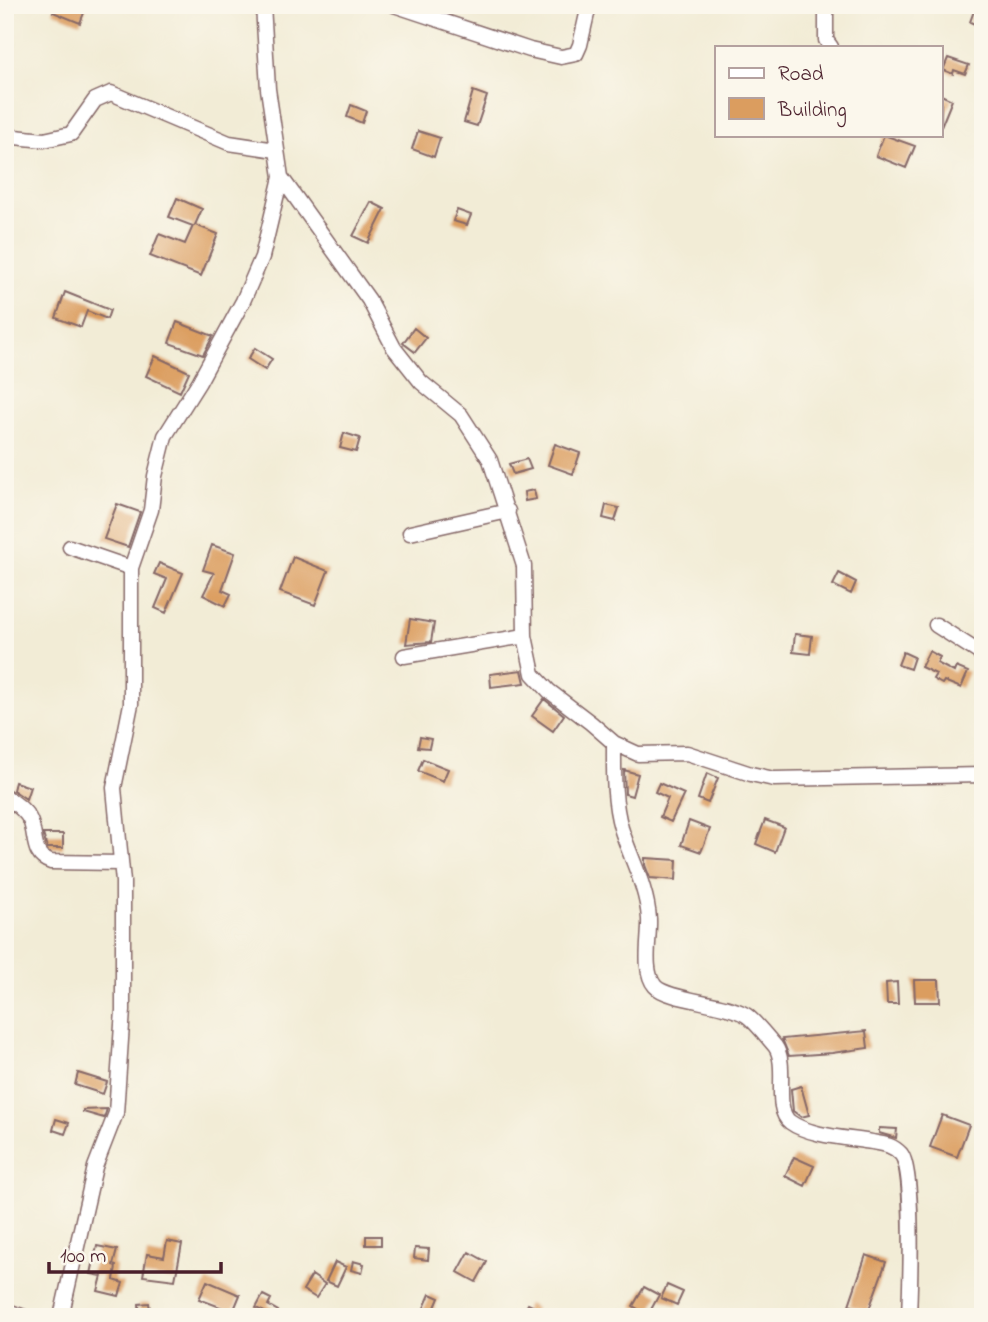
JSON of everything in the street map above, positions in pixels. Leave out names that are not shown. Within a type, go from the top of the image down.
[{"type":"street","points":[[61,1317],[95,1167],[116,1113],[123,1010],[123,882],[114,788],[131,704],[131,568],[151,510],[155,476],[165,436],[199,382],[243,302],[261,257],[281,177],[268,89],[262,5]]},
{"type":"street","points":[[394,5],[530,50],[561,57],[576,54],[589,5]]},
{"type":"street","points":[[826,5],[826,40],[830,46]]},
{"type":"street","points":[[5,136],[44,140],[71,134],[95,100],[111,93],[229,143],[276,150]]},
{"type":"street","points":[[281,177],[369,300],[394,348],[421,382],[461,415],[490,460],[524,566],[525,636],[533,674],[549,691],[614,743],[638,754],[687,753],[774,779],[983,775]]},
{"type":"street","points":[[411,533],[508,511]]},
{"type":"street","points":[[70,547],[131,568]]},
{"type":"street","points":[[936,625],[983,655]]},
{"type":"street","points":[[404,656],[525,636]]},
{"type":"street","points":[[614,743],[615,799],[621,829],[633,858],[649,916],[649,974],[652,981],[665,993],[719,1004],[746,1016],[777,1049],[782,1077],[782,1108],[788,1121],[833,1136],[891,1145],[903,1156],[907,1174],[911,1244],[909,1317]]},
{"type":"street","points":[[5,796],[22,808],[30,819],[38,854],[42,859],[51,862],[120,863]]},
{"type":"street","points":[[5,1310],[24,1317]]},
{"type":"building","points":[[56,5],[87,5],[80,23],[53,12]]},
{"type":"building","points":[[974,11],[983,14],[983,28],[970,22]]},
{"type":"building","points":[[948,58],[969,65],[965,74],[954,70],[953,74],[943,70]]},
{"type":"building","points":[[473,91],[487,96],[477,126],[464,122]]},
{"type":"building","points":[[942,95],[952,100],[942,125]]},
{"type":"building","points":[[351,105],[366,111],[362,123],[347,117]]},
{"type":"building","points":[[418,131],[440,138],[434,157],[412,149]]},
{"type":"building","points":[[884,136],[915,146],[906,168],[876,156]]},
{"type":"building","points":[[177,198],[202,209],[195,225],[218,234],[201,276],[150,256],[159,234],[185,244],[193,226],[169,217]]},
{"type":"building","points":[[371,202],[385,209],[368,243],[353,236]]},
{"type":"building","points":[[457,210],[471,215],[467,225],[453,221]]},
{"type":"building","points":[[65,292],[110,310],[107,319],[87,311],[81,327],[56,318]]},
{"type":"building","points":[[177,322],[213,336],[203,355],[169,343]]},
{"type":"building","points":[[414,328],[426,338],[415,352],[403,343]]},
{"type":"building","points":[[255,348],[272,359],[265,370],[248,359]]},
{"type":"building","points":[[155,356],[189,372],[180,392],[146,376]]},
{"type":"building","points":[[344,433],[360,438],[356,452],[340,448]]},
{"type":"building","points":[[555,444],[580,453],[573,474],[548,465]]},
{"type":"building","points":[[527,459],[531,469],[513,474],[509,464]]},
{"type":"building","points":[[534,490],[536,499],[525,501],[524,492]]},
{"type":"building","points":[[117,504],[140,512],[128,547],[104,539]]},
{"type":"building","points":[[606,505],[619,508],[615,521],[603,518]]},
{"type":"building","points":[[212,545],[235,553],[222,590],[231,594],[225,606],[203,595],[214,573],[203,570]]},
{"type":"building","points":[[293,557],[328,571],[315,605],[280,592]]},
{"type":"building","points":[[159,563],[183,573],[166,613],[155,608],[167,579],[154,574]]},
{"type":"building","points":[[839,573],[856,582],[851,594],[833,585]]},
{"type":"building","points":[[410,619],[434,623],[431,642],[406,644]]},
{"type":"building","points":[[795,634],[812,636],[810,654],[793,652]]},
{"type":"building","points":[[929,651],[940,657],[937,663],[954,672],[956,667],[968,672],[961,688],[944,681],[942,684],[933,679],[936,674],[921,667]]},
{"type":"building","points":[[903,652],[914,657],[910,669],[898,665]]},
{"type":"building","points":[[522,670],[525,683],[491,687],[490,674]]},
{"type":"building","points":[[544,699],[564,715],[553,731],[532,716]]},
{"type":"building","points":[[420,737],[431,739],[429,748],[418,747]]},
{"type":"building","points":[[423,759],[448,769],[443,781],[418,771]]},
{"type":"building","points":[[624,770],[638,774],[632,796],[625,794]]},
{"type":"building","points":[[707,773],[718,778],[708,803],[698,799]]},
{"type":"building","points":[[15,782],[30,787],[26,799],[13,790]]},
{"type":"building","points":[[659,783],[684,794],[671,822],[660,817],[668,798],[655,792]]},
{"type":"building","points":[[765,820],[784,827],[775,852],[756,844]]},
{"type":"building","points":[[689,821],[710,829],[701,852],[681,845]]},
{"type":"building","points":[[43,834],[63,834],[63,848],[47,848]]},
{"type":"building","points":[[645,858],[677,860],[676,880],[650,878]]},
{"type":"building","points":[[914,980],[939,980],[940,1002],[915,1002]]},
{"type":"building","points":[[897,982],[898,1004],[887,1004],[886,983]]},
{"type":"building","points":[[866,1031],[868,1048],[832,1053],[789,1056],[782,1039]]},
{"type":"building","points":[[78,1073],[107,1082],[103,1094],[75,1085]]},
{"type":"building","points":[[801,1086],[809,1115],[801,1117],[793,1111],[791,1089]]},
{"type":"building","points":[[107,1109],[104,1118],[83,1112],[83,1110]]},
{"type":"building","points":[[942,1115],[969,1125],[957,1157],[930,1147]]},
{"type":"building","points":[[56,1119],[69,1123],[65,1134],[53,1130]]},
{"type":"building","points":[[879,1128],[897,1129],[896,1138],[879,1133]]},
{"type":"building","points":[[794,1157],[814,1166],[805,1186],[785,1176]]},
{"type":"building","points":[[366,1236],[381,1236],[381,1245],[366,1245]]},
{"type":"building","points":[[167,1241],[182,1244],[175,1280],[143,1276],[147,1254],[164,1257]]},
{"type":"building","points":[[97,1246],[117,1250],[113,1265],[116,1266],[114,1280],[123,1283],[119,1296],[98,1291],[102,1276],[91,1274]]},
{"type":"building","points":[[415,1248],[429,1249],[428,1260],[414,1258]]},
{"type":"building","points":[[469,1252],[487,1262],[476,1282],[458,1272]]},
{"type":"building","points":[[866,1255],[886,1262],[868,1312],[849,1305]]},
{"type":"building","points":[[353,1261],[364,1264],[362,1273],[351,1270]]},
{"type":"building","points":[[335,1262],[346,1267],[337,1286],[326,1281]]},
{"type":"building","points":[[312,1275],[325,1284],[316,1298],[303,1290]]},
{"type":"building","points":[[207,1281],[240,1295],[233,1312],[199,1299]]},
{"type":"building","points":[[667,1285],[683,1292],[677,1305],[661,1298]]},
{"type":"building","points":[[644,1287],[659,1295],[648,1315],[633,1306]]},
{"type":"building","points":[[430,1294],[439,1298],[431,1317],[420,1317]]},
{"type":"building","points":[[263,1295],[271,1299],[268,1305],[278,1311],[275,1317],[256,1308]]},
{"type":"building","points":[[149,1303],[151,1317],[140,1317],[139,1304]]},
{"type":"building","points":[[528,1304],[536,1308],[531,1317],[521,1317]]}]
